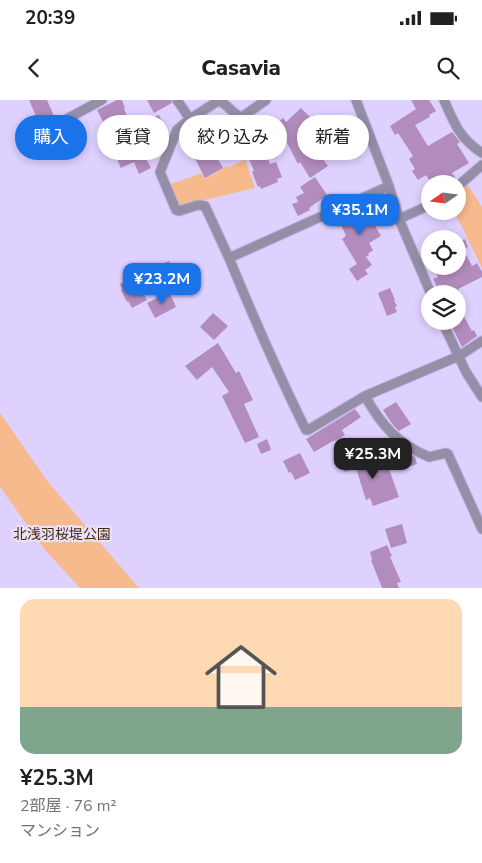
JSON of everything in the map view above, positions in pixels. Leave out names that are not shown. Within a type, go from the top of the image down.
[{"type":"street","points":[[74,115],[102,100]]},
{"type":"street","points":[[176,100],[187,115]]},
{"type":"street","points":[[244,115],[266,100]]},
{"type":"street","points":[[356,100],[389,186],[399,219],[427,285]]},
{"type":"street","points":[[444,100],[452,119],[463,137],[482,153]]},
{"type":"street","points":[[196,115],[218,101],[222,102],[236,115]]},
{"type":"street","points":[[179,128],[173,137],[160,172],[176,210],[204,206],[306,430],[365,396],[459,356],[482,341]]},
{"type":"street","points":[[466,179],[482,165]]},
{"type":"street","points":[[229,258],[389,186]]},
{"type":"street","points":[[399,219],[421,209]]},
{"type":"street","points":[[446,330],[466,372],[482,397]]},
{"type":"street","points":[[365,396],[380,422],[402,442],[429,457],[448,454],[482,529]]},
{"type":"green space","points":[[245,160],[255,188],[179,206],[171,184],[202,173],[205,179],[227,166],[228,168]]},
{"type":"green space","points":[[468,185],[482,207],[482,268],[466,235],[466,230],[463,230],[458,220],[466,220],[466,187]]},
{"type":"green space","name":"北浅羽桜堤公園","points":[[0,413],[48,482],[139,588],[80,588],[45,550],[0,487]]},
{"type":"building","points":[[29,100],[47,100],[54,115],[36,115]]},
{"type":"building","points":[[117,100],[122,100],[126,115],[100,115],[97,110]]},
{"type":"building","points":[[147,100],[171,100],[172,103],[154,113]]},
{"type":"building","points":[[411,100],[429,100],[436,111],[429,115],[430,117],[415,125],[428,146],[452,132],[460,142],[457,144],[469,163],[452,173],[453,175],[421,175],[421,178],[418,180],[412,171],[415,169],[409,159],[413,156],[398,133],[395,135],[390,126],[416,109]]},
{"type":"building","points":[[301,108],[308,115],[297,115],[297,160],[324,160],[328,166],[310,178],[300,162],[298,164],[287,143],[287,121]]},
{"type":"building","points":[[117,160],[147,160],[151,168],[139,174],[134,162],[121,168]]},
{"type":"building","points":[[196,160],[218,160],[223,168],[205,178]]},
{"type":"building","points":[[250,160],[268,160],[270,164],[276,162],[282,177],[277,179],[278,182],[261,189],[260,186],[258,187],[254,177],[252,171],[254,171]]},
{"type":"building","points":[[315,177],[327,195],[309,208],[310,210],[298,216],[292,204],[298,202],[296,197],[304,193],[300,187]]},
{"type":"building","points":[[363,204],[367,213],[377,208],[383,219],[374,224],[381,236],[369,243],[373,250],[366,257],[372,265],[365,270],[368,274],[357,281],[349,269],[357,264],[342,239],[346,236],[337,216]]},
{"type":"building","points":[[466,255],[472,266],[477,263],[482,272],[482,277],[466,285],[436,285],[433,279],[438,277],[437,275],[466,275]]},
{"type":"building","points":[[169,261],[174,270],[161,276],[156,267]]},
{"type":"building","points":[[135,276],[147,300],[132,308],[121,290],[120,284]]},
{"type":"building","points":[[390,288],[397,306],[395,307],[397,312],[387,316],[378,293]]},
{"type":"building","points":[[169,292],[176,307],[155,318],[147,303]]},
{"type":"building","points":[[213,313],[228,326],[214,340],[200,327]]},
{"type":"building","points":[[466,320],[477,336],[462,347],[454,330],[466,330]]},
{"type":"building","points":[[218,343],[236,373],[239,371],[253,400],[244,404],[259,437],[245,443],[222,396],[229,392],[212,367],[197,380],[185,366]]},
{"type":"building","points":[[396,402],[411,424],[399,431],[383,410]]},
{"type":"building","points":[[355,409],[361,417],[342,430],[345,435],[314,452],[306,439]]},
{"type":"building","points":[[267,439],[271,450],[261,454],[257,444]]},
{"type":"building","points":[[300,453],[310,473],[295,480],[283,461]]},
{"type":"building","points":[[362,454],[369,473],[388,466],[399,497],[373,506],[370,498],[366,500],[356,468],[345,472],[340,460]]},
{"type":"building","points":[[411,455],[415,457],[417,464],[402,469],[398,459]]},
{"type":"building","points":[[402,524],[407,543],[391,548],[385,529]]},
{"type":"building","points":[[387,545],[401,582],[397,583],[399,588],[382,588],[371,560],[370,552]]}]
